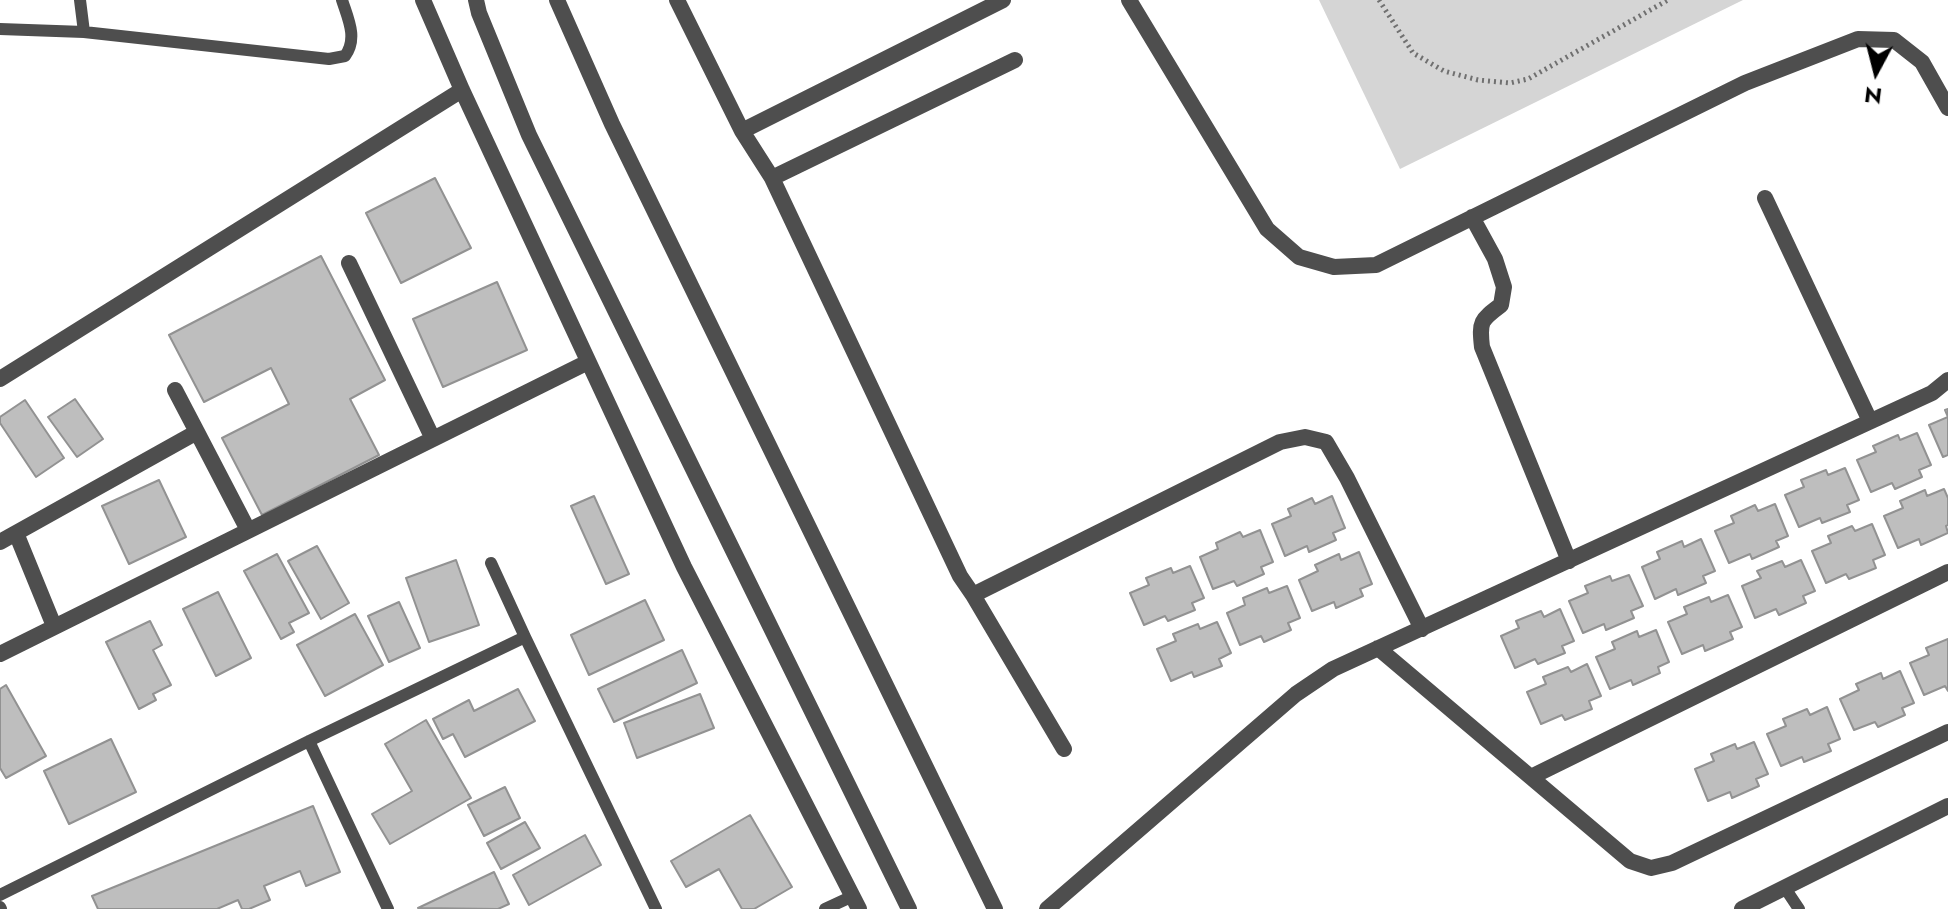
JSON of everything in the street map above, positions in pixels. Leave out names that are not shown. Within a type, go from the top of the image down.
[{"type":"street","points":[[423,0],[684,567],[856,903]]},
{"type":"street","points":[[476,0],[529,135],[909,909]]},
{"type":"street","points":[[557,0],[612,124],[995,909]]},
{"type":"street","points":[[677,0],[742,131],[772,178],[960,576],[1064,749]]},
{"type":"street","points":[[742,131],[1003,0]]},
{"type":"street","points":[[1129,0],[1267,229],[1299,257],[1334,267],[1376,265],[1745,83],[1858,39],[1894,40],[1922,62],[1948,108]]},
{"type":"street","points":[[772,178],[1015,60]]},
{"type":"street","points":[[0,379],[462,90]]},
{"type":"street","points":[[1765,198],[1870,421]]},
{"type":"street","points":[[1472,217],[1495,259],[1504,287],[1501,305],[1483,319],[1480,328],[1482,347],[1569,561]]},
{"type":"street","points":[[349,263],[433,439]]},
{"type":"street","points":[[0,654],[588,362]]},
{"type":"street","points":[[1047,909],[1296,694],[1333,669],[1932,393],[1948,380]]},
{"type":"street","points":[[175,390],[248,530]]},
{"type":"street","points":[[0,542],[197,432]]},
{"type":"street","points":[[973,595],[1280,442],[1305,437],[1326,442],[1422,629]]},
{"type":"street","points":[[16,533],[54,626]]},
{"type":"street","points":[[1531,777],[1948,572]]},
{"type":"street","points":[[1378,648],[1630,861],[1651,868],[1672,863],[1948,732]]},
{"type":"street","points":[[1742,909],[1948,806]]},
{"type":"lane","points":[[80,0],[84,32]]},
{"type":"lane","points":[[0,29],[84,32],[329,59],[345,56],[352,47],[352,33],[342,0]]},
{"type":"lane","points":[[491,563],[656,909]]},
{"type":"lane","points":[[0,895],[525,637]]},
{"type":"lane","points":[[309,741],[388,909]]},
{"type":"lane","points":[[1785,888],[1799,909]]},
{"type":"lane","points":[[825,909],[856,903]]},
{"type":"path","points":[[1379,0],[1413,53],[1444,71],[1478,80],[1510,83],[1528,79],[1668,0]]},
{"type":"shaded area","points":[[1319,0],[1743,0],[1400,169]]},
{"type":"building","points":[[435,178],[471,248],[401,283],[366,213]]},
{"type":"building","points":[[321,256],[385,380],[350,399],[379,455],[262,515],[222,438],[289,404],[271,368],[204,402],[169,335]]},
{"type":"building","points":[[497,282],[527,350],[443,387],[413,319]]},
{"type":"building","points":[[75,399],[103,439],[77,457],[48,417]]},
{"type":"building","points":[[25,400],[64,458],[36,477],[0,423],[0,417]]},
{"type":"building","points":[[1948,417],[1948,455],[1943,457],[1929,425]]},
{"type":"building","points":[[1917,433],[1931,465],[1919,470],[1922,477],[1895,489],[1892,483],[1871,492],[1857,460],[1876,452],[1873,446],[1898,435],[1900,440]]},
{"type":"building","points":[[1845,468],[1859,500],[1847,505],[1850,512],[1822,523],[1820,518],[1799,527],[1785,495],[1804,487],[1801,480],[1826,470],[1828,475]]},
{"type":"building","points":[[159,480],[186,537],[129,564],[102,506]]},
{"type":"building","points":[[1944,489],[1948,498],[1948,533],[1921,545],[1919,539],[1898,548],[1884,516],[1903,508],[1900,501],[1925,490],[1927,496]]},
{"type":"building","points":[[594,496],[629,574],[606,584],[571,506]]},
{"type":"building","points":[[1332,496],[1345,528],[1333,533],[1336,540],[1309,552],[1307,546],[1285,556],[1272,524],[1291,516],[1288,509],[1312,498],[1315,504]]},
{"type":"building","points":[[1775,504],[1788,536],[1776,541],[1779,547],[1752,559],[1750,554],[1729,563],[1715,531],[1734,523],[1731,516],[1755,505],[1758,511]]},
{"type":"building","points":[[1872,524],[1885,555],[1873,560],[1876,568],[1849,579],[1846,574],[1826,583],[1812,551],[1831,543],[1828,536],[1852,526],[1855,531]]},
{"type":"building","points":[[1260,530],[1273,562],[1261,567],[1264,574],[1237,586],[1234,581],[1213,589],[1200,557],[1218,549],[1216,543],[1240,532],[1243,537]]},
{"type":"building","points":[[1701,539],[1715,571],[1703,576],[1706,583],[1678,595],[1676,589],[1655,599],[1642,567],[1660,559],[1657,552],[1682,541],[1684,547]]},
{"type":"building","points":[[317,546],[349,603],[321,619],[288,561]]},
{"type":"building","points":[[1359,552],[1372,584],[1360,589],[1363,596],[1336,608],[1334,602],[1312,611],[1299,580],[1318,571],[1315,565],[1339,554],[1341,560]]},
{"type":"building","points":[[277,554],[309,613],[289,623],[294,632],[281,639],[244,571]]},
{"type":"building","points":[[456,560],[479,625],[429,642],[406,578]]},
{"type":"building","points":[[1801,560],[1815,591],[1803,596],[1806,603],[1779,615],[1776,609],[1755,618],[1742,586],[1761,578],[1757,571],[1782,561],[1785,567]]},
{"type":"building","points":[[1190,566],[1204,598],[1192,603],[1195,610],[1168,621],[1165,616],[1144,625],[1130,593],[1149,585],[1146,578],[1171,568],[1173,573]]},
{"type":"building","points":[[1629,575],[1643,606],[1631,611],[1634,618],[1606,630],[1604,624],[1583,633],[1569,601],[1588,593],[1585,586],[1610,576],[1612,581]]},
{"type":"building","points":[[1287,586],[1300,618],[1288,623],[1291,630],[1264,642],[1261,636],[1240,645],[1227,613],[1245,605],[1243,598],[1267,588],[1269,593]]},
{"type":"building","points":[[218,592],[251,658],[216,676],[183,609]]},
{"type":"building","points":[[1728,595],[1742,627],[1730,632],[1733,639],[1705,651],[1703,645],[1682,654],[1668,622],[1687,614],[1684,607],[1709,597],[1711,602]]},
{"type":"building","points":[[645,600],[664,640],[589,675],[571,635]]},
{"type":"building","points":[[399,602],[420,648],[389,662],[368,616]]},
{"type":"building","points":[[1560,609],[1574,641],[1562,646],[1565,653],[1538,664],[1535,659],[1515,668],[1501,636],[1519,628],[1516,621],[1541,611],[1544,617]]},
{"type":"building","points":[[355,614],[383,665],[325,696],[297,645]]},
{"type":"building","points":[[150,621],[162,645],[153,650],[171,685],[153,694],[156,700],[139,709],[106,642]]},
{"type":"building","points":[[1217,622],[1231,653],[1219,659],[1222,666],[1194,677],[1192,672],[1171,681],[1157,649],[1176,641],[1173,634],[1198,624],[1200,629]]},
{"type":"building","points":[[1656,630],[1669,662],[1658,667],[1660,673],[1633,685],[1631,680],[1610,689],[1596,657],[1615,649],[1612,642],[1637,631],[1639,637]]},
{"type":"building","points":[[1948,639],[1948,691],[1945,686],[1924,695],[1910,663],[1929,655],[1926,648]]},
{"type":"building","points":[[682,650],[697,683],[614,722],[598,689]]},
{"type":"building","points":[[1587,664],[1601,696],[1589,701],[1592,709],[1565,720],[1562,715],[1541,724],[1527,692],[1546,684],[1543,677],[1568,667],[1571,672]]},
{"type":"building","points":[[1900,671],[1914,703],[1902,708],[1905,715],[1878,727],[1875,722],[1854,730],[1840,699],[1859,690],[1856,684],[1881,673],[1883,679]]},
{"type":"building","points":[[6,685],[46,756],[6,778],[0,768],[0,689]]},
{"type":"building","points":[[518,689],[535,721],[465,757],[453,734],[443,739],[433,719],[469,700],[474,711]]},
{"type":"building","points":[[700,694],[714,728],[637,758],[624,723]]},
{"type":"building","points":[[1827,707],[1840,739],[1828,744],[1831,751],[1804,762],[1802,757],[1781,766],[1767,734],[1786,726],[1783,719],[1807,709],[1810,715]]},
{"type":"building","points":[[426,720],[471,798],[390,844],[372,814],[412,791],[385,744]]},
{"type":"building","points":[[111,739],[136,792],[69,824],[44,771]]},
{"type":"building","points":[[1754,742],[1768,774],[1756,779],[1759,786],[1732,798],[1730,792],[1708,801],[1695,769],[1714,761],[1711,754],[1735,744],[1737,749]]},
{"type":"building","points":[[505,787],[520,818],[484,836],[468,805]]},
{"type":"building","points":[[313,806],[340,872],[306,886],[300,871],[264,886],[270,900],[249,909],[242,909],[238,900],[217,909],[98,909],[92,896]]},
{"type":"building","points":[[750,815],[792,887],[754,909],[742,909],[719,869],[686,887],[671,861]]},
{"type":"building","points":[[525,822],[540,848],[501,869],[487,843]]},
{"type":"building","points":[[585,835],[601,865],[529,905],[513,875]]},
{"type":"building","points":[[494,872],[509,904],[498,909],[418,908]]}]
